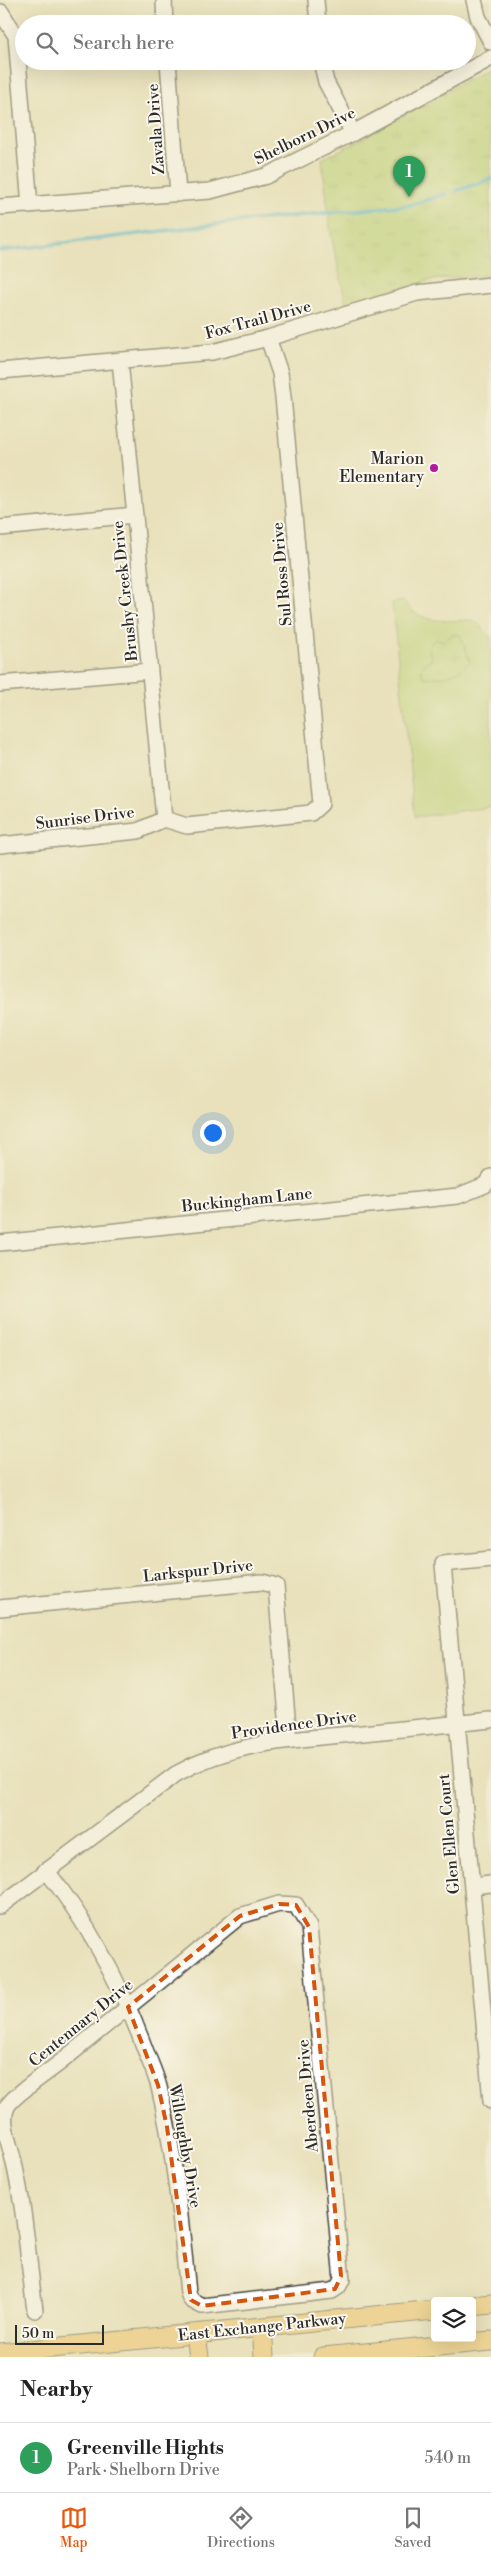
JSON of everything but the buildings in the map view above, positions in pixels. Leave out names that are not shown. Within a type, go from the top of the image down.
[{"type":"main road","points":[[476,2306],[491,2304]]},
{"type":"main road","name":"East Exchange Parkway","points":[[0,2353],[431,2310]]},
{"type":"main road","points":[[262,2327],[264,2357]]},
{"type":"main road","points":[[196,2334],[199,2357]]},
{"type":"main road","points":[[323,2357],[491,2341]]},
{"type":"street","points":[[164,0],[165,15]]},
{"type":"street","points":[[316,0],[317,15]]},
{"type":"street","points":[[474,0],[478,18],[491,42]]},
{"type":"street","points":[[0,12],[15,34]]},
{"type":"street","name":"Shelborn Drive","points":[[476,66],[491,58]]},
{"type":"street","points":[[19,70],[30,206]]},
{"type":"street","name":"Zavala Drive","points":[[169,70],[178,194]]},
{"type":"street","points":[[323,70],[326,82],[353,133]]},
{"type":"street","name":"Shelborn Drive","points":[[0,207],[210,191],[266,176],[353,133],[469,70]]},
{"type":"street","name":"Fox Trail Drive","points":[[0,371],[212,352],[268,338],[417,293],[491,285]]},
{"type":"street","name":"Sul Ross Drive","points":[[164,819],[187,826],[311,814],[318,808],[322,799],[283,396],[280,373],[268,338]]},
{"type":"street","name":"Brushy Creek Drive","points":[[120,360],[164,819]]},
{"type":"street","points":[[0,528],[135,516]]},
{"type":"street","points":[[0,684],[150,671]]},
{"type":"street","name":"Sunrise Drive","points":[[0,845],[138,831],[164,819]]},
{"type":"street","name":"Buckingham Lane","points":[[0,1243],[458,1196],[485,1186],[491,1178]]},
{"type":"street","name":"Glen Ellen Court","points":[[491,1559],[443,1564],[491,2101]]},
{"type":"street","name":"Larkspur Drive","points":[[0,1608],[262,1582],[276,1586],[289,1740]]},
{"type":"street","name":"Providence Drive","points":[[0,1906],[176,1774],[201,1760],[233,1749],[289,1740],[491,1720]]},
{"type":"street","name":"Willoughby Drive","points":[[46,1870],[75,1907],[94,1937],[128,2007],[158,2085],[175,2169],[188,2293],[194,2304]]},
{"type":"street","points":[[472,1886],[491,1884]]},
{"type":"street","name":"Centennary Drive","points":[[35,2310],[22,2206],[4,2113],[8,2105],[240,1916],[279,1904],[296,1905]]},
{"type":"street","name":"Aberdeen Drive","points":[[194,2304],[207,2305],[332,2291],[338,2287],[342,2280],[310,1935],[309,1927],[296,1905]]},
{"type":"highlighted area","points":[[279,1904],[296,1905],[309,1927],[314,1976],[341,2276],[335,2289],[202,2306],[191,2300],[167,2127],[158,2085],[128,2007],[240,1916]]},
{"type":"green space","points":[[491,66],[491,275],[433,280],[346,303],[331,235],[322,159]]},
{"type":"green space","points":[[404,601],[410,609],[426,618],[445,621],[474,620],[491,637],[491,807],[415,817],[392,603]]},
{"type":"green space","points":[[453,634],[461,636],[470,662],[460,670],[448,675],[423,677],[421,670],[425,663],[432,660],[428,646],[436,639],[445,641]]},
{"type":"waterway","points":[[456,191],[491,179]]},
{"type":"waterway","points":[[0,251],[243,221],[410,205],[446,194]]},
{"type":"place","name":"Greenville Hights","points":[[409,197]]},
{"type":"place","name":"Marion Elementary","points":[[434,468]]}]
